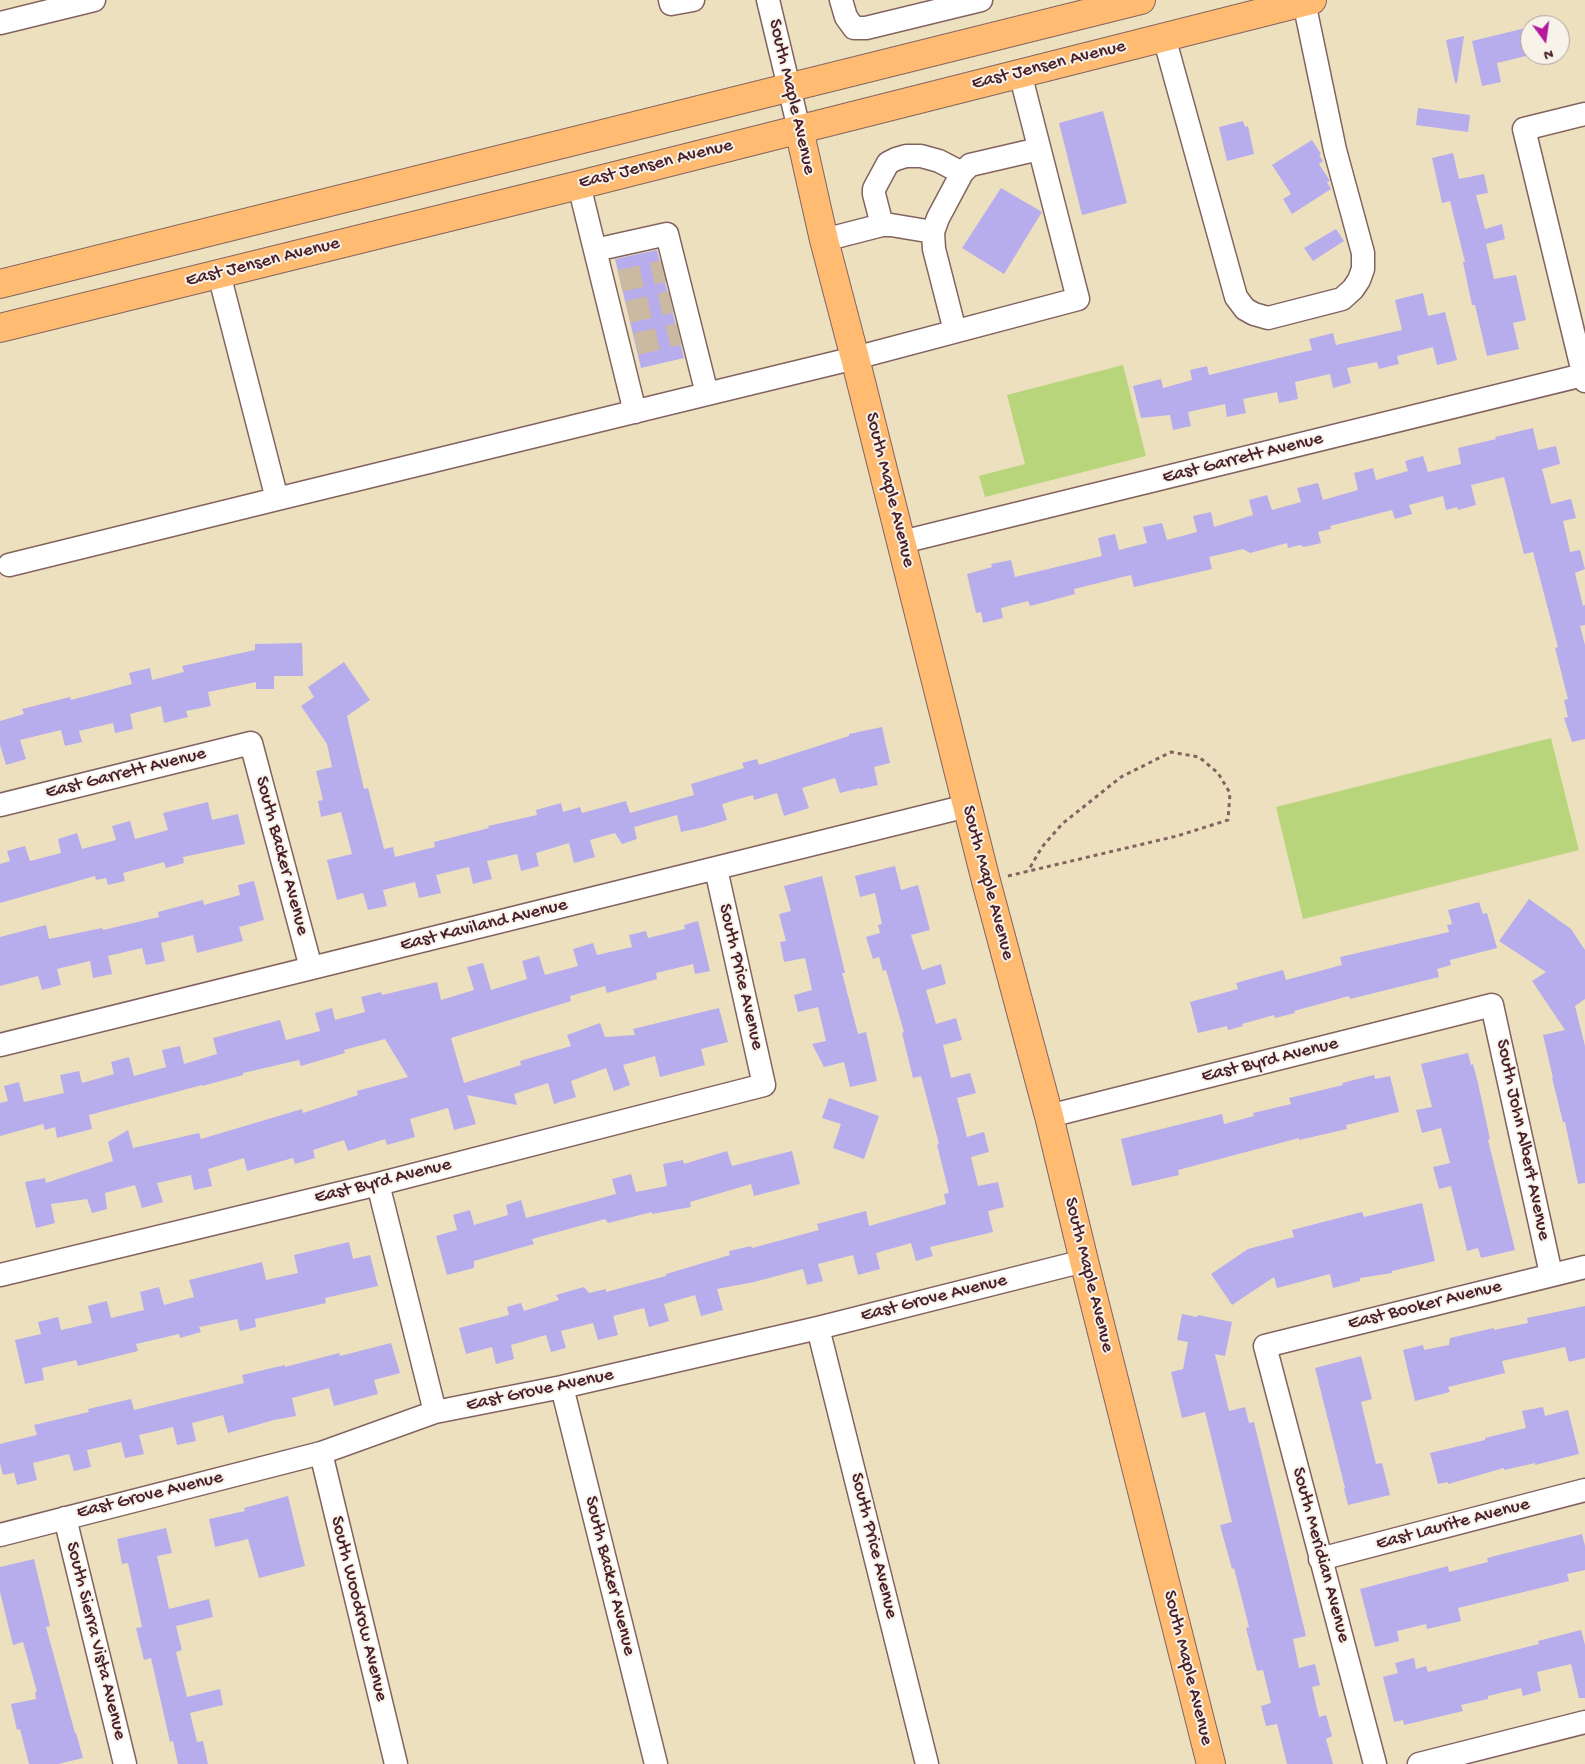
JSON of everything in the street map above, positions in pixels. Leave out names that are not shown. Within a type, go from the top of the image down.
[{"type":"main road","points":[[0,284],[1141,0]]},
{"type":"main road","name":"East Jensen Avenue","points":[[0,328],[580,185],[1308,1]]},
{"type":"main road","name":"South Maple Avenue","points":[[799,129],[824,240],[902,542],[986,881],[1049,1116],[1211,1764]]},
{"type":"street","points":[[0,23],[94,0]]},
{"type":"street","points":[[670,0],[671,4],[692,0]]},
{"type":"street","name":"South Maple Avenue","points":[[768,0],[799,129]]},
{"type":"street","points":[[841,0],[846,18],[854,28],[866,28],[901,9],[981,0]]},
{"type":"street","points":[[1164,37],[1236,297],[1246,309],[1254,314],[1268,318],[1342,300],[1359,280],[1363,269],[1363,253],[1335,150],[1308,1]]},
{"type":"street","points":[[9,565],[855,358],[1078,299],[1020,73]]},
{"type":"street","points":[[1584,378],[1524,129],[1585,114]]},
{"type":"street","points":[[955,331],[934,248],[933,232],[938,218],[962,174],[970,165],[1039,149]]},
{"type":"street","points":[[882,225],[874,189],[888,164],[906,156],[921,156],[939,161],[962,174]]},
{"type":"street","points":[[580,185],[595,250],[612,283],[628,346],[635,412]]},
{"type":"street","points":[[824,240],[882,225],[933,232]]},
{"type":"street","points":[[595,250],[667,234],[670,269],[685,333],[707,394]]},
{"type":"street","points":[[219,274],[277,499]]},
{"type":"street","name":"East Garrett Avenue","points":[[902,542],[1584,378]]},
{"type":"street","name":"East Garrett Avenue","points":[[0,805],[251,743]]},
{"type":"street","name":"South Backer Avenue","points":[[251,743],[311,968]]},
{"type":"street","name":"East Kaviland Avenue","points":[[0,1045],[967,806]]},
{"type":"street","name":"South Price Avenue","points":[[716,869],[764,1085]]},
{"type":"street","name":"East Byrd Avenue","points":[[1049,1116],[1492,1005]]},
{"type":"street","name":"South John Albert Avenue","points":[[1492,1005],[1551,1274]]},
{"type":"street","name":"East Byrd Avenue","points":[[0,1275],[378,1184],[764,1085]]},
{"type":"street","points":[[378,1184],[434,1412]]},
{"type":"street","name":"East Grove Avenue","points":[[0,1534],[320,1453],[434,1412],[562,1387],[818,1328],[1084,1261]]},
{"type":"street","name":"East Booker Avenue","points":[[1265,1346],[1585,1267]]},
{"type":"street","name":"South Price Avenue","points":[[818,1328],[927,1764]]},
{"type":"street","name":"South Meridian Avenue","points":[[1265,1346],[1375,1764]]},
{"type":"street","name":"South Backer Avenue","points":[[562,1387],[656,1764]]},
{"type":"street","name":"South Woodrow Avenue","points":[[320,1453],[396,1764]]},
{"type":"street","name":"East Laurite Avenue","points":[[1320,1559],[1585,1490]]},
{"type":"street","name":"South Sierra Vista Avenue","points":[[65,1518],[125,1764]]},
{"type":"street","points":[[1420,1764],[1585,1722]]},
{"type":"path","points":[[986,881],[1177,836],[1228,820],[1230,793],[1218,773],[1199,757],[1171,752],[1121,777],[1062,824],[1042,847],[1028,871]]},
{"type":"green space","points":[[1123,365],[1146,456],[985,497],[979,476],[1025,464],[1007,395]]},
{"type":"green space","points":[[1551,738],[1579,850],[1303,919],[1276,807]]},
{"type":"building","points":[[1520,29],[1520,57],[1497,63],[1501,82],[1482,86],[1472,41]]},
{"type":"building","points":[[1464,36],[1457,83],[1455,83],[1446,40]]},
{"type":"building","points":[[1418,108],[1470,115],[1468,132],[1416,125]]},
{"type":"building","points":[[1103,111],[1127,203],[1082,215],[1059,123]]},
{"type":"building","points":[[1243,121],[1245,127],[1248,126],[1254,154],[1227,161],[1219,127]]},
{"type":"building","points":[[1312,140],[1321,154],[1319,155],[1323,161],[1319,164],[1330,181],[1327,182],[1331,189],[1292,214],[1283,199],[1291,194],[1272,165]]},
{"type":"building","points":[[1453,153],[1459,179],[1484,174],[1488,193],[1476,195],[1485,229],[1502,224],[1505,239],[1486,244],[1494,279],[1516,275],[1526,320],[1513,323],[1519,349],[1487,356],[1475,305],[1472,305],[1463,262],[1465,262],[1450,201],[1442,203],[1432,158]]},
{"type":"building","points":[[1001,188],[1042,212],[1004,274],[962,248]]},
{"type":"building","points":[[1336,229],[1344,241],[1313,261],[1304,248]]},
{"type":"building","points":[[657,250],[684,358],[641,368],[615,259]]},
{"type":"building","points":[[1423,293],[1428,316],[1445,312],[1457,360],[1437,365],[1433,347],[1397,356],[1399,364],[1379,369],[1377,362],[1347,368],[1351,383],[1333,388],[1330,374],[1295,382],[1298,399],[1279,403],[1277,392],[1243,399],[1246,413],[1227,417],[1225,404],[1188,412],[1191,426],[1173,430],[1170,415],[1141,418],[1133,386],[1161,379],[1163,388],[1192,380],[1190,370],[1207,366],[1209,375],[1312,350],[1309,339],[1333,333],[1336,345],[1402,330],[1395,300]]},
{"type":"building","points":[[1533,428],[1538,450],[1556,446],[1560,464],[1542,469],[1551,504],[1571,499],[1576,518],[1563,521],[1570,552],[1580,550],[1585,569],[1575,573],[1583,606],[1585,605],[1585,625],[1580,626],[1585,645],[1585,739],[1572,742],[1564,718],[1568,717],[1564,700],[1568,699],[1555,648],[1558,647],[1533,552],[1524,554],[1504,477],[1471,485],[1476,505],[1458,510],[1457,507],[1446,510],[1443,496],[1409,505],[1412,514],[1395,519],[1392,510],[1330,526],[1331,529],[1318,532],[1321,543],[1288,548],[1287,543],[1250,553],[1243,549],[1209,557],[1212,569],[1134,587],[1131,575],[1074,589],[1075,594],[1030,606],[1028,601],[1001,608],[1003,618],[983,623],[981,612],[976,613],[967,574],[992,567],[991,564],[1011,560],[1015,577],[1102,556],[1098,538],[1115,534],[1119,550],[1147,543],[1143,527],[1162,523],[1167,540],[1197,532],[1193,516],[1211,512],[1214,527],[1253,515],[1249,500],[1267,495],[1272,510],[1301,502],[1297,488],[1318,483],[1323,500],[1358,490],[1354,473],[1373,468],[1376,480],[1408,471],[1405,461],[1423,456],[1428,472],[1461,464],[1458,448]]},
{"type":"building","points":[[302,643],[303,676],[274,676],[274,689],[256,689],[256,682],[208,692],[211,706],[186,711],[188,717],[164,723],[161,706],[130,714],[133,729],[115,733],[113,723],[79,731],[82,742],[65,746],[61,730],[20,740],[26,759],[6,765],[0,745],[0,721],[24,714],[22,709],[70,697],[71,700],[132,684],[129,673],[150,668],[152,680],[184,672],[182,666],[255,650],[255,644]]},
{"type":"building","points":[[344,662],[370,700],[347,716],[364,789],[368,788],[384,849],[393,847],[395,857],[435,847],[434,842],[489,828],[488,826],[537,815],[536,810],[561,803],[563,812],[580,807],[582,813],[626,801],[630,813],[694,795],[691,784],[744,768],[742,763],[757,759],[759,765],[849,736],[849,734],[882,727],[890,763],[874,767],[878,785],[840,793],[835,778],[802,788],[809,808],[784,816],[777,793],[754,800],[753,795],[722,804],[727,820],[704,827],[681,832],[677,815],[634,827],[637,839],[622,844],[615,833],[590,840],[595,857],[574,863],[569,843],[536,853],[539,866],[521,871],[517,854],[487,861],[492,879],[473,884],[469,867],[436,875],[441,893],[419,898],[415,882],[383,890],[387,906],[368,910],[363,893],[337,900],[327,860],[352,854],[341,812],[321,817],[318,801],[323,800],[316,771],[332,767],[327,744],[301,706],[314,697],[308,687]]},
{"type":"building","points":[[208,802],[212,820],[238,814],[245,844],[183,857],[184,863],[166,868],[164,862],[123,873],[125,881],[108,885],[106,878],[96,880],[95,876],[0,903],[0,864],[10,861],[7,851],[25,846],[30,861],[61,853],[58,839],[77,833],[82,849],[116,840],[112,826],[130,821],[135,839],[168,830],[163,813]]},
{"type":"building","points":[[895,866],[901,890],[918,885],[930,930],[911,935],[922,970],[941,964],[946,984],[926,990],[936,1024],[956,1018],[962,1040],[943,1045],[951,1078],[970,1073],[976,1093],[957,1098],[967,1137],[984,1132],[989,1152],[971,1157],[978,1186],[998,1182],[1004,1207],[988,1211],[993,1232],[930,1247],[933,1256],[916,1261],[911,1243],[876,1253],[880,1269],[858,1275],[853,1255],[818,1264],[823,1281],[807,1285],[803,1269],[754,1282],[717,1289],[723,1310],[701,1316],[695,1295],[664,1304],[669,1321],[649,1327],[644,1308],[613,1316],[618,1335],[598,1340],[593,1323],[561,1331],[566,1348],[551,1352],[546,1335],[511,1345],[514,1359],[496,1364],[492,1347],[466,1354],[459,1328],[509,1315],[507,1307],[521,1303],[524,1311],[559,1300],[556,1295],[584,1287],[589,1293],[606,1289],[606,1292],[666,1276],[666,1274],[730,1255],[729,1251],[751,1246],[752,1248],[819,1230],[817,1224],[866,1211],[869,1226],[946,1204],[944,1194],[949,1193],[937,1145],[939,1144],[921,1076],[913,1078],[902,1033],[904,1032],[886,970],[883,971],[879,957],[873,959],[866,937],[880,933],[878,925],[882,924],[875,893],[860,897],[855,876]]},
{"type":"building","points":[[822,876],[845,973],[842,973],[858,1034],[866,1032],[877,1081],[850,1087],[844,1062],[824,1067],[812,1044],[826,1041],[818,1007],[798,1012],[794,995],[812,990],[805,958],[784,962],[780,942],[786,941],[779,914],[791,911],[784,886]]},
{"type":"building","points":[[254,881],[264,920],[239,927],[243,941],[197,953],[193,935],[161,943],[165,961],[146,965],[142,948],[108,956],[112,974],[93,978],[90,961],[57,969],[61,985],[42,990],[38,976],[0,986],[0,937],[46,925],[49,939],[102,928],[103,930],[159,917],[158,912],[203,900],[204,905],[240,895],[238,885]]},
{"type":"building","points":[[1529,899],[1571,929],[1585,950],[1585,999],[1575,1006],[1585,1046],[1585,1183],[1578,1184],[1565,1122],[1563,1122],[1543,1035],[1565,1030],[1532,981],[1546,972],[1499,941]]},
{"type":"building","points":[[1479,902],[1483,914],[1487,913],[1497,948],[1450,960],[1451,965],[1437,969],[1439,977],[1350,999],[1349,996],[1294,1011],[1295,1013],[1275,1018],[1274,1015],[1228,1030],[1227,1026],[1198,1033],[1190,1002],[1238,989],[1236,983],[1283,970],[1286,980],[1342,965],[1340,957],[1449,932],[1447,925],[1452,924],[1448,910]]},
{"type":"building","points":[[698,921],[710,971],[695,974],[693,964],[656,973],[657,979],[607,993],[605,986],[570,996],[571,1001],[451,1038],[464,1083],[521,1065],[520,1061],[571,1046],[567,1035],[600,1023],[605,1037],[635,1035],[633,1029],[719,1008],[728,1042],[701,1049],[705,1065],[660,1077],[655,1056],[623,1065],[630,1085],[614,1091],[606,1068],[571,1081],[576,1097],[554,1104],[548,1083],[514,1094],[517,1105],[467,1095],[476,1124],[454,1130],[448,1108],[410,1119],[415,1137],[387,1145],[385,1139],[348,1151],[344,1140],[313,1150],[315,1158],[295,1164],[293,1158],[247,1171],[244,1158],[208,1169],[212,1186],[194,1190],[191,1175],[157,1183],[163,1202],[142,1208],[135,1185],[105,1193],[107,1209],[92,1213],[87,1199],[51,1204],[55,1223],[36,1228],[25,1182],[45,1178],[46,1183],[113,1161],[108,1142],[128,1130],[133,1148],[199,1133],[201,1139],[302,1109],[303,1113],[358,1095],[357,1091],[408,1077],[385,1039],[344,1050],[345,1053],[301,1066],[299,1060],[243,1073],[243,1075],[89,1115],[92,1129],[57,1138],[55,1127],[45,1130],[43,1124],[0,1136],[0,1103],[8,1101],[4,1086],[19,1082],[24,1102],[64,1093],[60,1075],[79,1071],[82,1083],[114,1074],[111,1062],[129,1057],[134,1076],[166,1067],[162,1050],[180,1046],[184,1064],[217,1054],[213,1038],[280,1020],[286,1040],[320,1031],[315,1013],[332,1008],[335,1020],[365,1012],[361,997],[381,992],[382,995],[437,982],[441,1000],[474,990],[467,967],[483,963],[491,990],[527,979],[522,961],[539,956],[545,975],[578,966],[573,949],[593,943],[597,955],[632,947],[629,935],[646,931],[648,938],[685,929],[684,925]]},
{"type":"building","points":[[1468,1053],[1478,1083],[1490,1139],[1488,1140],[1515,1250],[1481,1258],[1478,1248],[1467,1251],[1451,1186],[1439,1189],[1433,1167],[1450,1163],[1441,1128],[1422,1133],[1416,1110],[1432,1107],[1421,1064]]},
{"type":"building","points":[[1374,1075],[1375,1079],[1390,1076],[1399,1112],[1346,1125],[1347,1129],[1299,1140],[1299,1138],[1178,1170],[1179,1175],[1132,1186],[1121,1139],[1222,1114],[1224,1124],[1254,1116],[1253,1113],[1291,1104],[1289,1098],[1343,1085],[1342,1083]]},
{"type":"building","points":[[829,1098],[879,1116],[864,1159],[833,1148],[841,1124],[822,1118]]},
{"type":"building","points":[[727,1151],[732,1166],[792,1151],[800,1184],[754,1196],[751,1184],[690,1202],[691,1207],[652,1214],[652,1212],[608,1223],[605,1219],[532,1239],[534,1244],[474,1261],[474,1268],[447,1275],[436,1236],[457,1230],[453,1215],[470,1210],[474,1225],[508,1215],[506,1205],[521,1200],[526,1218],[616,1194],[612,1179],[631,1174],[636,1192],[667,1186],[663,1164],[683,1160],[684,1164]]},
{"type":"building","points":[[1422,1203],[1435,1261],[1392,1271],[1392,1273],[1360,1278],[1360,1281],[1333,1288],[1330,1274],[1277,1288],[1274,1277],[1232,1305],[1211,1274],[1248,1249],[1294,1237],[1292,1230],[1362,1212],[1364,1217]]},
{"type":"building","points":[[349,1242],[353,1259],[370,1255],[378,1286],[325,1298],[326,1303],[255,1319],[256,1327],[240,1331],[237,1319],[199,1327],[201,1332],[180,1338],[179,1334],[136,1344],[138,1351],[78,1366],[76,1360],[42,1368],[44,1380],[25,1384],[15,1340],[41,1334],[38,1322],[58,1317],[61,1330],[92,1323],[88,1306],[107,1301],[111,1318],[144,1310],[140,1292],[159,1287],[164,1305],[194,1297],[189,1280],[262,1262],[266,1280],[298,1273],[294,1255]]},
{"type":"building","points":[[1585,1306],[1585,1358],[1569,1362],[1565,1347],[1502,1361],[1505,1373],[1448,1387],[1450,1392],[1415,1401],[1403,1350],[1423,1345],[1424,1350],[1449,1345],[1450,1338],[1494,1328],[1494,1330],[1528,1323],[1527,1318]]},
{"type":"building","points":[[1182,1314],[1197,1317],[1198,1315],[1232,1322],[1225,1356],[1215,1354],[1229,1411],[1245,1407],[1249,1423],[1254,1422],[1306,1636],[1293,1639],[1299,1668],[1315,1664],[1320,1685],[1312,1687],[1319,1717],[1326,1715],[1332,1736],[1326,1739],[1333,1764],[1287,1764],[1277,1724],[1266,1726],[1261,1706],[1271,1703],[1263,1670],[1257,1671],[1246,1628],[1249,1627],[1234,1568],[1232,1569],[1220,1525],[1232,1522],[1205,1412],[1182,1418],[1171,1372],[1183,1369],[1188,1342],[1177,1340]]},
{"type":"building","points":[[391,1343],[400,1373],[374,1380],[378,1394],[334,1406],[329,1388],[292,1398],[296,1416],[228,1433],[223,1415],[192,1423],[196,1441],[177,1445],[173,1427],[139,1435],[144,1454],[125,1458],[121,1442],[87,1450],[91,1467],[74,1471],[69,1454],[33,1463],[37,1480],[17,1485],[14,1473],[3,1475],[0,1463],[0,1444],[37,1435],[34,1425],[89,1412],[88,1409],[131,1399],[134,1410],[244,1383],[242,1375],[285,1365],[285,1367],[339,1353],[340,1356]]},
{"type":"building","points":[[1361,1356],[1372,1399],[1361,1402],[1376,1464],[1382,1463],[1390,1495],[1348,1505],[1315,1368]]},
{"type":"building","points":[[1543,1407],[1545,1416],[1568,1410],[1579,1454],[1535,1465],[1535,1463],[1504,1470],[1504,1468],[1448,1484],[1448,1482],[1438,1484],[1430,1453],[1526,1428],[1522,1411]]},
{"type":"building","points":[[288,1496],[305,1566],[259,1578],[248,1539],[215,1547],[209,1519],[245,1511],[244,1508]]},
{"type":"building","points":[[166,1528],[172,1553],[157,1556],[169,1609],[209,1599],[213,1617],[176,1626],[182,1650],[176,1652],[187,1697],[220,1689],[223,1705],[190,1713],[197,1742],[203,1741],[208,1764],[178,1764],[173,1741],[170,1742],[151,1658],[144,1660],[136,1628],[142,1627],[128,1563],[122,1564],[117,1539]]},
{"type":"building","points":[[1582,1534],[1585,1546],[1585,1570],[1567,1574],[1569,1581],[1458,1608],[1461,1621],[1427,1629],[1426,1624],[1397,1631],[1399,1641],[1375,1647],[1360,1589],[1448,1566],[1449,1572],[1488,1562],[1487,1558]]},
{"type":"building","points":[[34,1559],[50,1626],[46,1627],[83,1758],[58,1764],[29,1764],[20,1729],[17,1730],[11,1704],[36,1699],[35,1692],[37,1692],[23,1642],[13,1645],[0,1592],[0,1567]]},
{"type":"building","points":[[1581,1630],[1585,1645],[1585,1698],[1579,1698],[1571,1664],[1537,1672],[1541,1691],[1523,1696],[1521,1688],[1488,1696],[1488,1699],[1461,1705],[1463,1711],[1404,1725],[1403,1720],[1394,1722],[1383,1677],[1398,1673],[1395,1663],[1414,1658],[1416,1669],[1426,1666],[1428,1672],[1539,1644],[1538,1641]]},
{"type":"tunnel","points":[[620,281],[664,271]]},
{"type":"tunnel","points":[[628,312],[671,302]]},
{"type":"tunnel","points":[[636,344],[679,334]]}]
